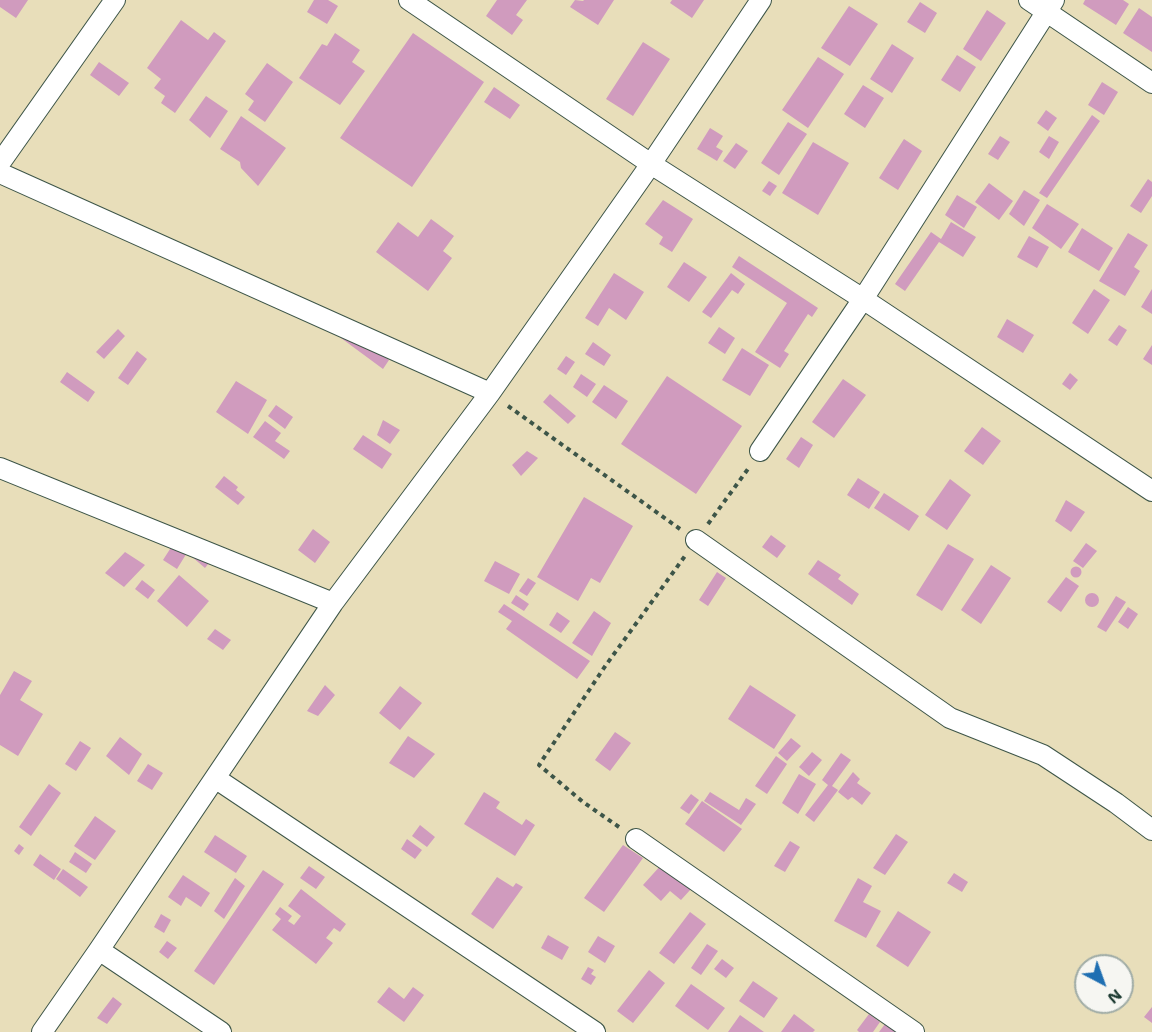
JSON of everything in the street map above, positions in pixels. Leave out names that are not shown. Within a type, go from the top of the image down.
[{"type":"street","points":[[0,163],[115,0]]},
{"type":"street","points":[[409,0],[651,164],[863,299],[1152,491]]},
{"type":"street","points":[[42,1032],[333,603],[490,393],[651,164],[761,0]]},
{"type":"street","points":[[1029,0],[1050,6],[1152,83]]},
{"type":"street","points":[[760,451],[863,299],[1050,6]]},
{"type":"street","points":[[0,173],[490,393]]},
{"type":"street","points":[[0,468],[333,603]]},
{"type":"street","points":[[696,540],[950,718],[1043,755],[1116,803],[1152,830]]},
{"type":"street","points":[[214,778],[595,1032]]},
{"type":"street","points":[[636,839],[914,1032]]},
{"type":"street","points":[[99,950],[221,1032]]},
{"type":"path","points":[[490,393],[696,540]]},
{"type":"path","points":[[636,839],[584,802],[539,765],[606,665],[760,451]]},
{"type":"building","points":[[0,0],[28,0],[16,18],[0,7]]},
{"type":"building","points":[[314,0],[328,0],[338,6],[327,24],[307,12]]},
{"type":"building","points":[[497,0],[527,0],[516,15],[523,20],[512,35],[486,16]]},
{"type":"building","points":[[575,0],[614,0],[598,25],[570,7]]},
{"type":"building","points":[[672,0],[704,0],[692,18],[670,3]]},
{"type":"building","points":[[1085,0],[1123,0],[1129,4],[1116,25],[1083,4]]},
{"type":"building","points":[[920,2],[937,13],[925,33],[907,22]]},
{"type":"building","points":[[849,6],[878,24],[850,66],[821,48]]},
{"type":"building","points":[[1139,8],[1152,17],[1152,52],[1123,33]]},
{"type":"building","points":[[987,10],[1006,23],[981,61],[963,49]]},
{"type":"building","points":[[181,20],[208,40],[214,32],[226,41],[175,113],[161,103],[165,96],[154,88],[161,79],[147,68]]},
{"type":"building","points":[[335,33],[360,50],[352,62],[365,71],[340,105],[299,78],[322,44],[327,46]]},
{"type":"building","points":[[413,33],[484,82],[412,187],[340,138]]},
{"type":"building","points":[[643,42],[670,59],[633,116],[606,99]]},
{"type":"building","points":[[892,44],[914,58],[892,93],[870,79]]},
{"type":"building","points":[[957,55],[976,67],[960,92],[941,80]]},
{"type":"building","points":[[818,57],[844,74],[808,128],[782,110]]},
{"type":"building","points":[[99,62],[129,83],[119,96],[90,75]]},
{"type":"building","points":[[267,63],[293,82],[265,122],[248,110],[254,101],[245,94]]},
{"type":"building","points":[[1102,82],[1118,92],[1104,115],[1088,105]]},
{"type":"building","points":[[863,85],[884,98],[865,128],[844,114]]},
{"type":"building","points":[[494,87],[520,105],[510,119],[484,102]]},
{"type":"building","points":[[206,96],[228,111],[210,138],[189,120]]},
{"type":"building","points":[[1046,110],[1057,118],[1048,131],[1037,123]]},
{"type":"building","points":[[1092,115],[1100,121],[1047,198],[1039,193]]},
{"type":"building","points":[[241,116],[286,148],[258,186],[241,168],[240,162],[220,149]]},
{"type":"building","points":[[788,122],[807,134],[779,175],[761,163]]},
{"type":"building","points":[[710,128],[723,136],[716,147],[723,151],[717,161],[697,149]]},
{"type":"building","points":[[1000,136],[1010,142],[998,160],[988,154]]},
{"type":"building","points":[[1049,136],[1059,142],[1049,159],[1039,152]]},
{"type":"building","points":[[904,139],[922,151],[898,190],[879,178]]},
{"type":"building","points":[[813,142],[849,163],[818,215],[782,193]]},
{"type":"building","points":[[736,143],[748,151],[735,169],[723,161]]},
{"type":"building","points":[[1148,179],[1152,182],[1152,196],[1141,213],[1130,206]]},
{"type":"building","points":[[769,181],[777,186],[770,196],[762,191]]},
{"type":"building","points":[[989,183],[1013,201],[999,220],[975,202]]},
{"type":"building","points":[[1024,190],[1040,200],[1024,226],[1009,214]]},
{"type":"building","points":[[957,195],[977,207],[964,228],[945,215]]},
{"type":"building","points":[[663,200],[693,219],[672,252],[659,244],[663,237],[645,224]]},
{"type":"building","points":[[1047,204],[1079,224],[1061,249],[1032,228]]},
{"type":"building","points":[[431,219],[454,236],[443,251],[452,258],[428,291],[376,252],[398,222],[418,237]]},
{"type":"building","points":[[951,222],[976,237],[963,257],[939,242],[905,291],[895,284],[931,232],[941,239]]},
{"type":"building","points":[[1082,228],[1113,248],[1099,271],[1068,252]]},
{"type":"building","points":[[1128,233],[1148,245],[1134,267],[1140,271],[1125,296],[1099,281]]},
{"type":"building","points":[[1029,236],[1049,247],[1037,268],[1017,257]]},
{"type":"building","points":[[739,256],[818,308],[812,317],[808,314],[784,351],[789,354],[780,368],[755,352],[787,303],[732,267]]},
{"type":"building","points":[[684,262],[707,277],[689,302],[667,287]]},
{"type":"building","points":[[614,273],[644,292],[626,320],[609,308],[598,326],[585,318]]},
{"type":"building","points":[[731,273],[745,284],[738,294],[732,290],[711,318],[702,312]]},
{"type":"building","points":[[1094,289],[1110,300],[1088,334],[1072,323]]},
{"type":"building","points":[[1152,289],[1152,314],[1141,307]]},
{"type":"building","points":[[1007,319],[1034,335],[1023,353],[997,337]]},
{"type":"building","points":[[1119,325],[1127,330],[1117,346],[1108,340]]},
{"type":"building","points":[[719,327],[735,338],[725,354],[708,343]]},
{"type":"building","points":[[118,329],[125,336],[104,359],[96,352]]},
{"type":"building","points":[[347,330],[389,360],[383,369],[341,338]]},
{"type":"building","points":[[593,342],[611,355],[604,366],[585,354]]},
{"type":"building","points":[[1152,345],[1152,365],[1143,359]]},
{"type":"building","points":[[742,348],[769,365],[750,396],[722,380]]},
{"type":"building","points":[[137,351],[147,359],[128,385],[118,378]]},
{"type":"building","points":[[566,356],[575,362],[566,375],[557,369]]},
{"type":"building","points":[[67,372],[95,392],[88,402],[60,382]]},
{"type":"building","points":[[1070,373],[1078,380],[1070,390],[1062,384]]},
{"type":"building","points":[[581,374],[596,384],[587,397],[573,387]]},
{"type":"building","points":[[667,376],[742,426],[696,494],[621,444]]},
{"type":"building","points":[[843,379],[866,395],[834,438],[812,422]]},
{"type":"building","points":[[236,381],[267,400],[248,434],[216,412]]},
{"type":"building","points":[[604,385],[628,401],[616,419],[592,402]]},
{"type":"building","points":[[550,394],[576,416],[568,424],[543,402]]},
{"type":"building","points":[[276,405],[293,417],[285,429],[268,416]]},
{"type":"building","points":[[383,420],[400,430],[390,444],[377,435]]},
{"type":"building","points":[[265,421],[281,433],[275,441],[290,451],[284,459],[253,437]]},
{"type":"building","points":[[982,427],[1001,441],[983,465],[964,451]]},
{"type":"building","points":[[363,435],[392,454],[382,469],[353,449]]},
{"type":"building","points":[[801,437],[813,445],[799,468],[786,459]]},
{"type":"building","points":[[527,451],[538,458],[521,476],[512,465]]},
{"type":"building","points":[[224,476],[238,487],[236,490],[245,497],[238,505],[215,487]]},
{"type":"building","points":[[858,478],[880,492],[869,509],[847,495]]},
{"type":"building","points":[[950,479],[971,495],[947,530],[925,515]]},
{"type":"building","points":[[884,493],[919,516],[909,531],[874,508]]},
{"type":"building","points":[[584,497],[633,526],[600,583],[591,578],[578,601],[537,577]]},
{"type":"building","points":[[1066,500],[1085,512],[1071,532],[1055,521]]},
{"type":"building","points":[[313,529],[330,542],[315,563],[298,550]]},
{"type":"building","points":[[179,535],[193,543],[177,569],[163,560]]},
{"type":"building","points":[[771,535],[786,546],[777,558],[762,547]]},
{"type":"building","points":[[1086,543],[1097,551],[1083,568],[1073,561]]},
{"type":"building","points":[[948,544],[974,559],[942,611],[916,595]]},
{"type":"building","points":[[198,548],[212,559],[205,568],[191,556]]},
{"type":"building","points":[[125,552],[145,565],[124,587],[105,573]]},
{"type":"building","points":[[818,560],[841,575],[838,579],[859,594],[852,605],[808,574]]},
{"type":"building","points":[[495,561],[520,574],[509,594],[484,581]]},
{"type":"building","points":[[991,565],[1011,578],[981,624],[961,610]]},
{"type":"building","points":[[1076,567],[1080,568],[1080,576],[1076,577],[1072,576],[1071,572],[1072,568]]},
{"type":"building","points":[[717,572],[726,578],[708,606],[699,600]]},
{"type":"building","points":[[179,575],[209,601],[187,627],[157,601]]},
{"type":"building","points":[[1066,577],[1079,586],[1061,612],[1047,602]]},
{"type":"building","points":[[528,578],[536,583],[527,596],[519,591]]},
{"type":"building","points":[[142,580],[155,590],[148,599],[135,589]]},
{"type":"building","points":[[1092,593],[1097,595],[1099,600],[1097,605],[1092,607],[1087,605],[1085,600],[1087,595]]},
{"type":"building","points":[[516,595],[529,604],[524,611],[511,603]]},
{"type":"building","points":[[1116,596],[1126,602],[1106,632],[1097,627]]},
{"type":"building","points":[[504,604],[590,661],[577,679],[506,629],[512,621],[498,612]]},
{"type":"building","points":[[1128,607],[1138,614],[1128,629],[1118,622]]},
{"type":"building","points":[[594,611],[611,623],[592,656],[572,643]]},
{"type":"building","points":[[557,612],[570,621],[561,633],[549,625]]},
{"type":"building","points":[[215,629],[231,640],[223,650],[207,639]]},
{"type":"building","points":[[14,671],[32,681],[20,700],[43,714],[18,756],[0,745],[0,695]]},
{"type":"building","points":[[325,685],[335,695],[318,716],[307,711]]},
{"type":"building","points":[[750,685],[796,715],[774,749],[728,719]]},
{"type":"building","points":[[400,686],[422,703],[400,730],[379,713]]},
{"type":"building","points":[[615,732],[631,743],[610,771],[595,760]]},
{"type":"building","points":[[408,736],[435,754],[414,778],[389,763]]},
{"type":"building","points":[[120,737],[142,754],[129,775],[106,756]]},
{"type":"building","points":[[791,738],[801,746],[787,761],[778,753]]},
{"type":"building","points":[[80,741],[91,748],[76,771],[65,764]]},
{"type":"building","points":[[812,752],[822,760],[809,776],[799,767]]},
{"type":"building","points":[[841,753],[851,760],[832,786],[838,790],[814,822],[805,815],[828,785],[822,780]]},
{"type":"building","points":[[776,756],[787,764],[767,794],[755,786]]},
{"type":"building","points":[[148,764],[163,773],[152,790],[137,781]]},
{"type":"building","points":[[853,772],[860,779],[857,783],[871,793],[862,805],[852,797],[848,800],[838,792]]},
{"type":"building","points":[[799,774],[816,784],[798,814],[782,803]]},
{"type":"building","points":[[49,784],[61,793],[31,836],[19,827]]},
{"type":"building","points":[[484,792],[500,802],[496,808],[522,825],[526,819],[535,825],[515,856],[464,824]]},
{"type":"building","points":[[710,792],[739,810],[746,798],[756,804],[741,825],[704,801]]},
{"type":"building","points":[[691,794],[699,800],[689,814],[680,808]]},
{"type":"building","points":[[702,801],[742,829],[724,852],[685,824]]},
{"type":"building","points":[[95,816],[116,831],[95,860],[74,846]]},
{"type":"building","points":[[420,825],[435,837],[427,847],[412,836]]},
{"type":"building","points":[[896,834],[908,842],[885,875],[873,868]]},
{"type":"building","points":[[215,835],[247,856],[236,873],[204,852]]},
{"type":"building","points":[[407,839],[422,850],[415,859],[401,849]]},
{"type":"building","points":[[790,841],[800,847],[785,872],[774,866]]},
{"type":"building","points":[[19,844],[24,848],[19,855],[14,851]]},
{"type":"building","points":[[623,845],[643,858],[604,912],[584,898]]},
{"type":"building","points":[[75,852],[92,864],[86,873],[69,862]]},
{"type":"building","points":[[40,854],[61,869],[54,880],[33,865]]},
{"type":"building","points":[[662,864],[691,889],[681,900],[670,891],[661,901],[643,885]]},
{"type":"building","points":[[309,866],[325,877],[316,889],[300,878]]},
{"type":"building","points":[[63,869],[88,887],[80,897],[56,879]]},
{"type":"building","points":[[263,870],[284,884],[214,985],[194,971]]},
{"type":"building","points":[[954,873],[968,882],[962,892],[947,883]]},
{"type":"building","points":[[183,875],[210,893],[201,907],[186,897],[181,906],[168,897]]},
{"type":"building","points":[[497,877],[513,887],[516,883],[523,887],[493,929],[471,914]]},
{"type":"building","points":[[235,878],[245,886],[224,919],[214,911]]},
{"type":"building","points":[[858,878],[872,886],[863,902],[881,911],[866,938],[834,921]]},
{"type":"building","points":[[301,889],[346,924],[340,932],[334,928],[326,938],[333,943],[316,964],[272,930],[281,919],[275,914],[280,907],[292,916],[288,921],[294,925],[301,916],[288,906]]},
{"type":"building","points":[[898,911],[931,932],[908,967],[876,946]]},
{"type":"building","points":[[690,912],[706,924],[674,964],[659,953]]},
{"type":"building","points":[[161,914],[171,920],[164,933],[154,927]]},
{"type":"building","points":[[548,935],[569,947],[562,960],[541,948]]},
{"type":"building","points":[[598,936],[615,946],[605,963],[588,952]]},
{"type":"building","points":[[167,941],[177,948],[168,959],[159,952]]},
{"type":"building","points":[[707,944],[718,951],[701,975],[691,968]]},
{"type":"building","points":[[722,959],[734,968],[726,978],[714,969]]},
{"type":"building","points":[[588,967],[594,970],[591,974],[596,977],[591,985],[581,979]]},
{"type":"building","points":[[649,970],[665,983],[633,1023],[617,1011]]},
{"type":"building","points":[[753,981],[778,998],[764,1018],[739,1001]]},
{"type":"building","points":[[691,984],[725,1008],[708,1030],[675,1006]]},
{"type":"building","points":[[389,987],[404,999],[413,987],[424,995],[404,1022],[377,1002]]},
{"type":"building","points":[[113,997],[122,1004],[107,1024],[97,1018]]},
{"type":"building","points":[[1152,1007],[1152,1023],[1144,1017]]},
{"type":"building","points":[[794,1014],[815,1030],[813,1032],[781,1032]]},
{"type":"building","points":[[869,1014],[880,1022],[873,1032],[859,1032],[857,1030]]},
{"type":"building","points":[[740,1015],[764,1032],[728,1032]]},
{"type":"building","points":[[885,1024],[896,1032],[879,1032]]}]
